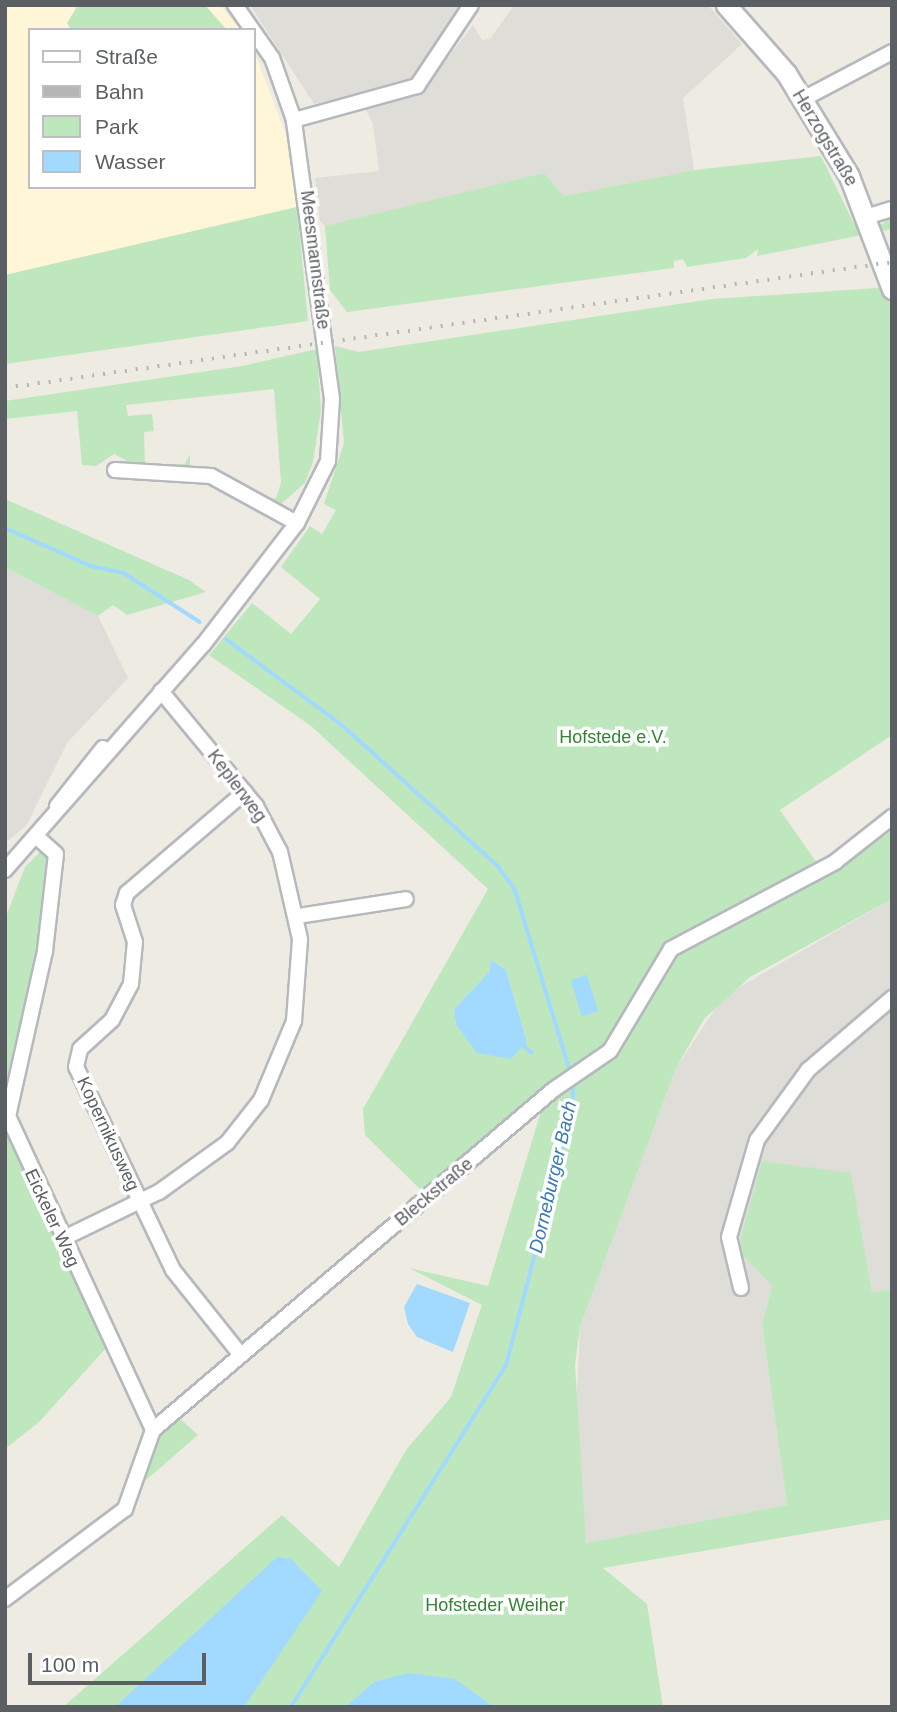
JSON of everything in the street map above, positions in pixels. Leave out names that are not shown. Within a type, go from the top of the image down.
[{"type":"street","name":"Meesmannstraße","points":[[235,5],[251,28]]},
{"type":"street","points":[[294,120],[417,86],[471,5]]},
{"type":"street","name":"Herzogstraße","points":[[726,5],[803,99],[869,216],[892,289]]},
{"type":"street","name":"Meesmannstraße","points":[[5,870],[42,831],[161,691],[297,523],[322,479],[334,420],[294,120],[272,58],[256,35]]},
{"type":"street","points":[[803,99],[892,52]]},
{"type":"street","points":[[869,216],[892,209]]},
{"type":"street","points":[[115,470],[211,476],[297,523]]},
{"type":"street","name":"Keplerweg","points":[[62,1239],[141,1202],[213,1156],[261,1100],[294,1021],[298,916],[280,852],[245,792],[161,691]]},
{"type":"street","name":"Kopernikusweg","points":[[240,1354],[182,1286],[76,1067],[80,1049],[112,1020],[131,984],[135,942],[123,905],[127,893],[245,792]]},
{"type":"street","name":"Bleckstraße","points":[[5,1599],[125,1509],[153,1430],[553,1090],[610,1051],[671,949],[835,862],[892,817]]},
{"type":"street","name":"Eickeler Weg","points":[[42,831],[56,854],[45,951],[8,1116],[62,1239],[153,1430]]},
{"type":"street","points":[[298,916],[406,900]]},
{"type":"street","points":[[741,1289],[729,1237],[757,1140],[808,1070],[892,998]]},
{"type":"shaded area","points":[[5,5],[220,5],[238,28],[28,28],[28,189],[256,189],[256,56],[286,135],[297,207],[5,275]]},
{"type":"shaded area","points":[[250,5],[460,5],[412,81],[314,104]]},
{"type":"shaded area","points":[[514,5],[708,5],[742,44],[683,98],[694,170],[564,196],[544,173],[325,226],[320,221],[315,178],[379,171],[373,124],[364,106],[420,94],[473,25],[482,40],[490,39]]},
{"type":"shaded area","points":[[5,567],[98,616],[128,678],[67,743],[26,826],[5,843]]},
{"type":"shaded area","points":[[892,899],[892,1289],[872,1292],[850,1173],[739,1251],[772,1286],[762,1324],[787,1505],[586,1543],[576,1415],[580,1327],[676,1068],[724,996]]},
{"type":"green space","points":[[78,5],[205,5],[225,28],[70,28],[67,23]]},
{"type":"green space","points":[[821,156],[853,222],[883,224],[892,214],[892,229],[757,256],[758,249],[746,258],[687,267],[683,259],[674,261],[674,268],[347,312],[330,290],[325,226],[544,173],[564,196],[694,170]]},
{"type":"green space","points":[[297,207],[308,321],[5,364],[5,275]]},
{"type":"green space","points":[[892,287],[892,735],[780,810],[817,863],[766,891],[836,865],[892,826],[892,899],[750,977],[704,1019],[676,1068],[580,1327],[575,1365],[586,1543],[787,1505],[762,1324],[772,1286],[739,1251],[762,1161],[851,1173],[872,1292],[892,1289],[892,1519],[603,1568],[647,1604],[663,1707],[63,1707],[282,1515],[339,1567],[406,1450],[451,1397],[482,1305],[409,1268],[488,1286],[542,1108],[423,1192],[365,1135],[363,1109],[488,889],[311,726],[209,655],[252,603],[291,634],[320,599],[281,567],[310,526],[322,534],[336,510],[324,504],[344,443],[335,346],[359,352],[712,299]],"holes":[[[491,960],[506,970],[527,1042],[471,1045],[456,1025],[454,1009],[489,972]]]},
{"type":"green space","points":[[317,349],[321,411],[313,462],[305,483],[282,503],[267,500],[276,498],[281,483],[274,389],[126,405],[128,416],[152,414],[154,431],[144,432],[145,464],[185,464],[190,454],[190,468],[139,467],[114,454],[96,466],[82,465],[77,411],[5,419],[5,401],[242,366]]},
{"type":"green space","points":[[5,499],[189,580],[206,592],[127,615],[113,605],[98,616],[5,567]]},
{"type":"green space","points":[[40,852],[50,862],[42,940],[5,1101],[5,919],[25,867]]},
{"type":"green space","points":[[5,1122],[107,1347],[39,1422],[5,1449]]},
{"type":"green space","points":[[177,1416],[198,1435],[145,1481],[155,1441]]},
{"type":"water","points":[[491,960],[506,970],[527,1042],[511,1059],[477,1053],[456,1025],[454,1009],[489,972]]},
{"type":"water","points":[[587,975],[598,1011],[582,1016],[571,980]]},
{"type":"water","points":[[417,1284],[470,1303],[453,1352],[417,1337],[408,1324],[404,1307]]},
{"type":"water","points":[[277,1557],[291,1559],[322,1591],[244,1707],[115,1707]]},
{"type":"water","points":[[409,1673],[455,1679],[494,1707],[345,1707],[374,1682]]},
{"type":"waterway","name":"Dorneburger Bach","points":[[5,528],[91,566],[124,573],[200,622]]},
{"type":"waterway","name":"Dorneburger Bach","points":[[226,639],[341,724],[498,866],[515,889],[571,1073]]},
{"type":"waterway","points":[[522,1044],[532,1053]]},
{"type":"waterway","name":"Dorneburger Bach","points":[[291,1707],[506,1366],[573,1107],[573,1081]]},
{"type":"railway","points":[[5,388],[892,262]]},
{"type":"park label","name":"Hofstede e.V.","points":[[613,737]]},
{"type":"park label","name":"Hofsteder Weiher","points":[[495,1605]]}]
